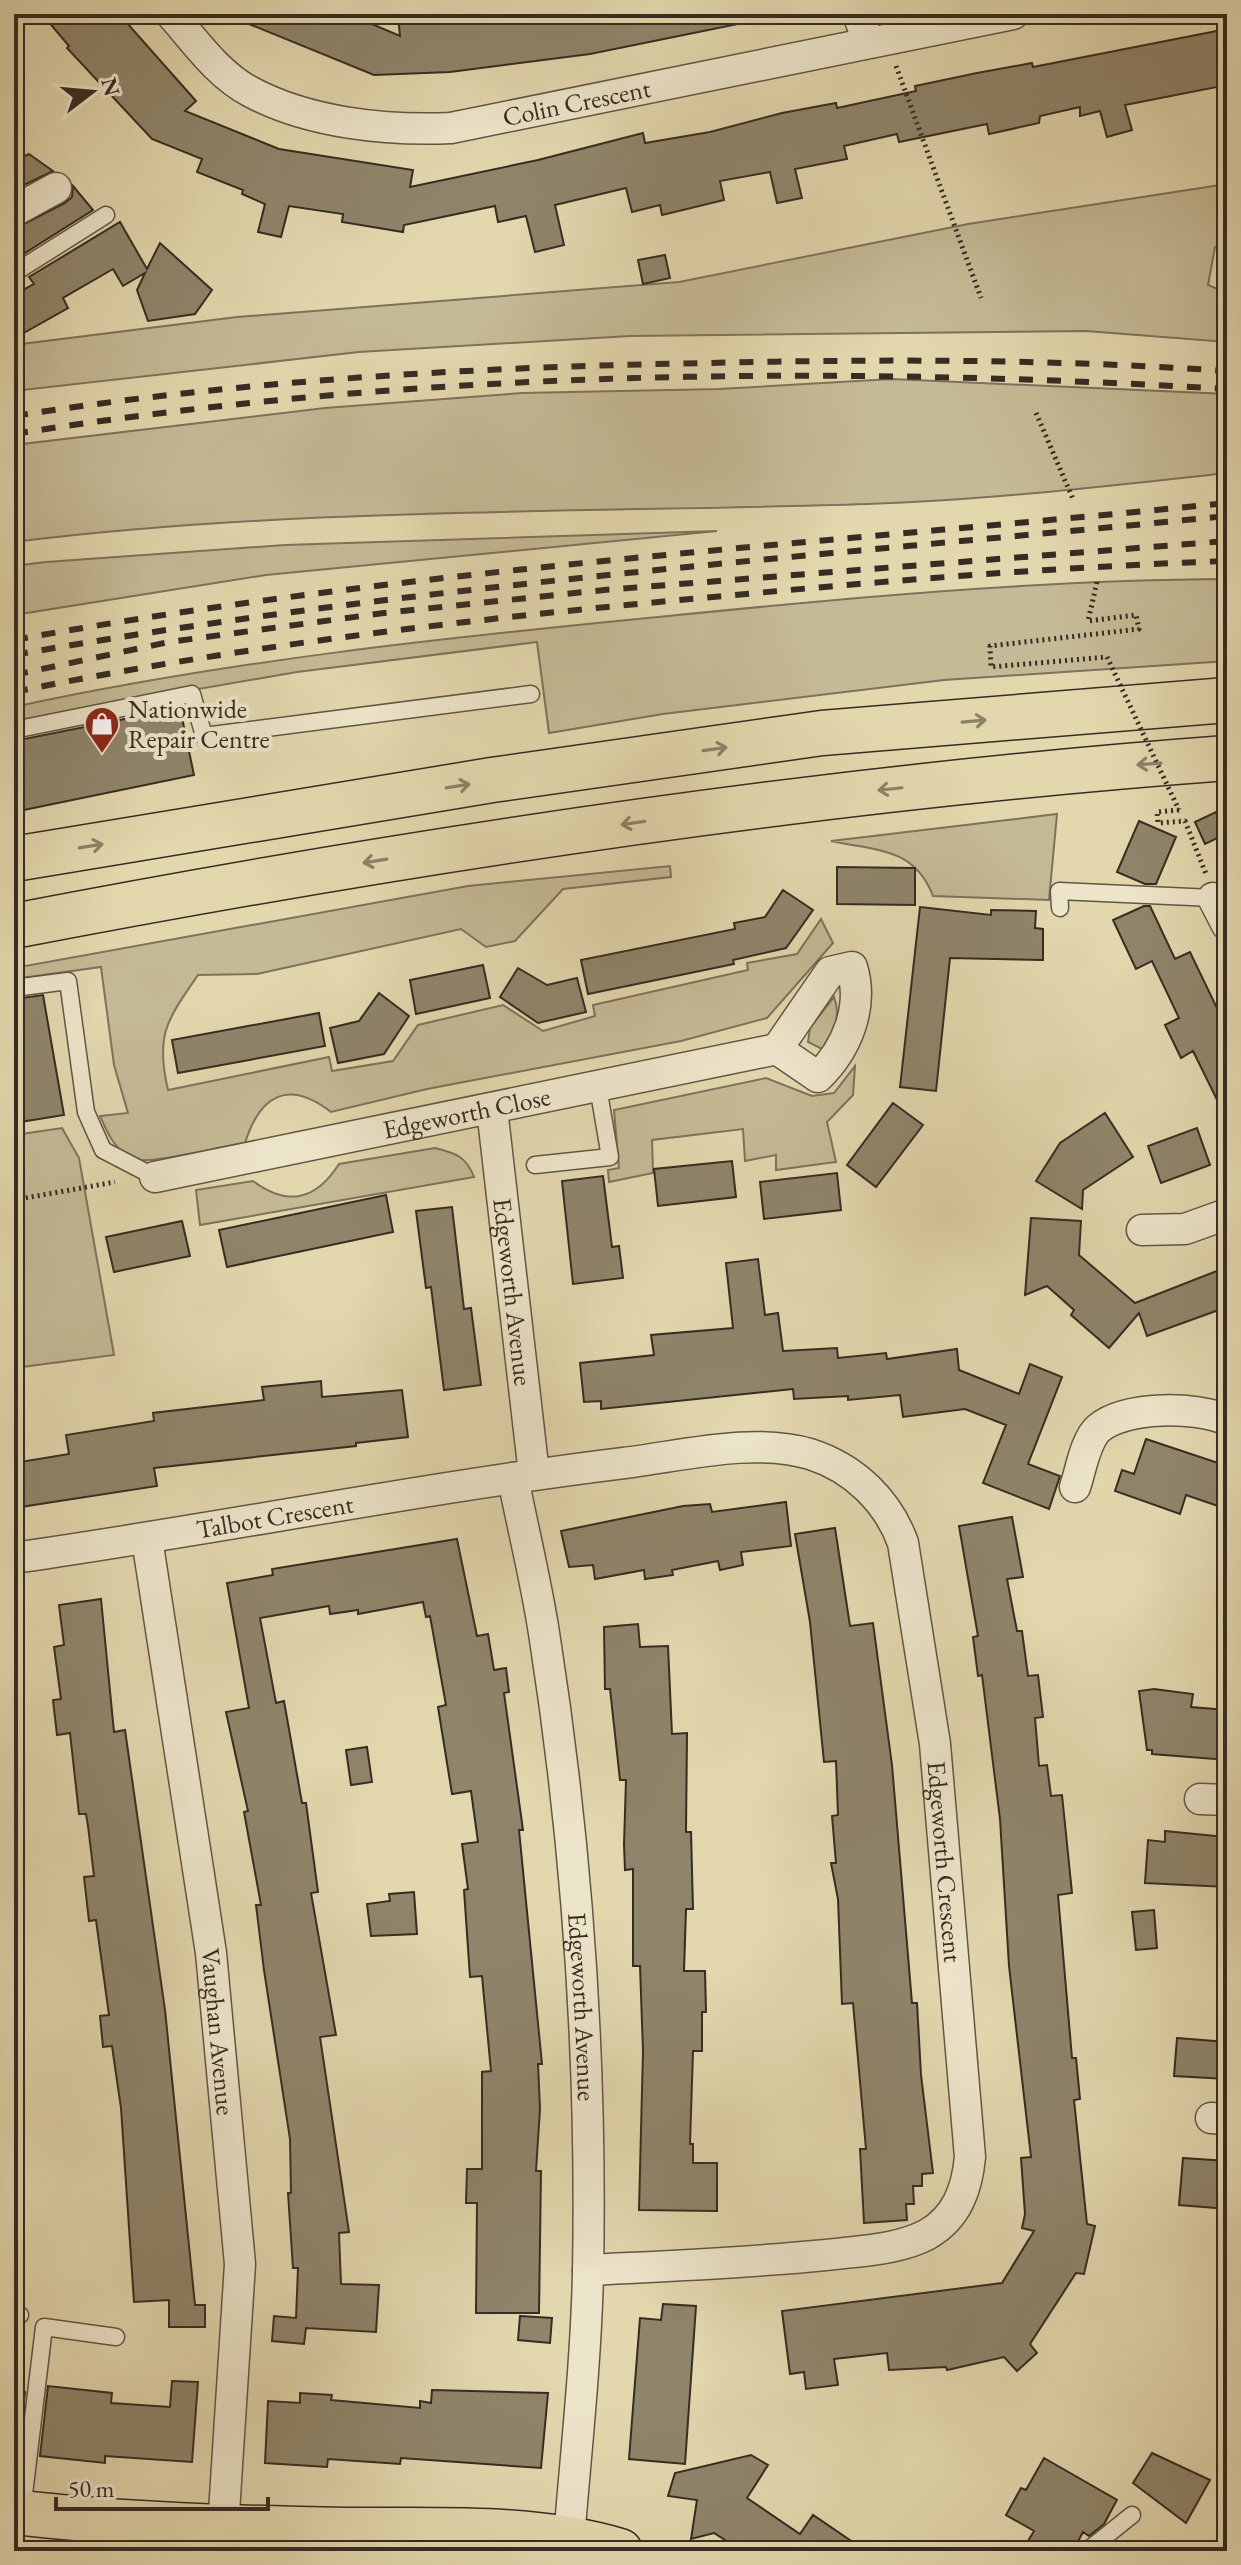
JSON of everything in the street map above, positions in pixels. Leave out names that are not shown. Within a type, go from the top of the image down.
[{"type":"main road","points":[[14,859],[492,780],[822,733],[1227,700]]},
{"type":"main road","points":[[14,926],[232,884],[493,842],[862,792],[1227,758]]},
{"type":"main road","points":[[18,2513],[223,2528],[488,2531],[569,2539],[620,2551]]},
{"type":"street","name":"Colin Crescent","points":[[171,14],[218,68],[250,92],[295,110],[403,130],[451,128],[871,32],[1013,14]]},
{"type":"street","points":[[14,211],[56,188]]},
{"type":"street","points":[[1213,898],[1227,925]]},
{"type":"street","name":"Edgeworth Close","points":[[155,1177],[777,1049]]},
{"type":"street","name":"Edgeworth Avenue","points":[[492,1109],[523,1476],[568,1813],[585,2027],[588,2270],[585,2350],[569,2539]]},
{"type":"street","points":[[1142,1230],[1185,1229],[1227,1214]]},
{"type":"street","points":[[1075,1487],[1091,1438],[1098,1429],[1111,1422],[1173,1409],[1193,1409],[1227,1420]]},
{"type":"street","name":"Edgeworth Crescent","points":[[523,1476],[751,1448],[781,1449],[810,1454],[839,1467],[879,1499],[895,1520],[909,1570],[935,1744],[970,2157],[968,2183],[958,2206],[929,2234],[910,2241],[862,2251],[775,2260],[588,2270]]},
{"type":"street","name":"Talbot Crescent","points":[[14,1558],[523,1476]]},
{"type":"street","name":"Vaughan Avenue","points":[[147,1539],[211,1953],[240,2264],[223,2528]]},
{"type":"lane","points":[[14,273],[106,215]]},
{"type":"lane","points":[[14,730],[192,694],[204,736],[531,694]]},
{"type":"lane","points":[[1060,908],[1059,891],[1213,898]]},
{"type":"lane","points":[[14,988],[68,981],[86,1112],[97,1138],[103,1150],[155,1177]]},
{"type":"lane","points":[[535,1165],[610,1157],[598,1087]]},
{"type":"lane","points":[[18,2513],[44,2327],[116,2337]]},
{"type":"lane","points":[[1087,2551],[1132,2515]]},
{"type":"path","points":[[871,32],[981,298]]},
{"type":"path","points":[[1036,413],[1073,499]]},
{"type":"path","points":[[1097,582],[1088,621],[1136,615],[1139,629],[990,646],[991,667],[1107,657],[1179,810],[1157,812],[1158,823],[1185,821],[1201,856]]},
{"type":"path","points":[[14,1200],[155,1177]]},
{"type":"shaded area","points":[[1227,184],[1227,244],[1215,247],[1208,285],[1227,293],[1227,342],[1086,331],[630,336],[359,352],[14,391],[14,345],[237,317],[679,282],[968,224]]},
{"type":"shaded area","points":[[892,379],[1227,394],[1227,473],[1048,492],[913,502],[334,517],[121,531],[14,542],[14,445],[325,408],[522,393],[719,389]]},
{"type":"shaded area","points":[[717,531],[266,575],[14,615],[14,566],[46,562],[285,545]]},
{"type":"shaded area","points":[[1227,579],[1227,661],[944,680],[663,714],[549,733],[537,642],[297,672],[14,721],[14,707],[94,691],[254,664],[416,643],[942,591]]},
{"type":"shaded area","points":[[1057,814],[1049,900],[933,896],[925,880],[904,860],[878,850],[831,841]]},
{"type":"shaded area","points":[[670,866],[671,877],[563,889],[515,941],[486,947],[461,929],[257,974],[198,975],[178,1004],[166,1029],[163,1055],[168,1090],[329,1057],[332,1071],[393,1061],[418,1025],[503,1005],[543,1031],[595,1016],[593,1005],[748,970],[747,963],[797,954],[821,919],[833,943],[767,1018],[681,1041],[427,1089],[331,1112],[302,1096],[278,1097],[267,1103],[259,1113],[245,1143],[170,1157],[142,1160],[127,1156],[113,1141],[100,1116],[128,1113],[114,1065],[101,967],[14,979],[14,968],[468,886]]},
{"type":"shaded area","points":[[834,997],[837,1018],[822,1049],[808,1042],[810,1028]]},
{"type":"shaded area","points":[[855,1066],[853,1095],[827,1122],[836,1162],[776,1170],[776,1155],[745,1161],[743,1129],[652,1140],[653,1173],[609,1182],[608,1170],[619,1168],[614,1110],[766,1078],[812,1096],[834,1093]]},
{"type":"shaded area","points":[[62,1128],[79,1158],[114,1355],[14,1368],[14,1135]]},
{"type":"shaded area","points":[[435,1148],[459,1156],[474,1177],[200,1225],[196,1190],[253,1181],[278,1194],[300,1196],[321,1186],[339,1164]]},
{"type":"building","points":[[42,14],[119,14],[196,101],[185,111],[279,149],[413,170],[410,187],[538,160],[643,133],[645,143],[710,132],[782,113],[836,103],[837,108],[916,91],[915,86],[977,73],[1032,63],[1033,67],[1227,29],[1227,85],[1125,105],[1132,130],[1107,137],[1100,111],[1080,116],[1080,107],[1040,116],[1039,123],[989,134],[987,124],[899,142],[897,134],[844,146],[847,159],[795,169],[802,198],[777,203],[770,172],[720,181],[724,200],[662,215],[660,205],[632,212],[626,188],[555,205],[564,245],[535,252],[526,216],[498,222],[495,206],[404,225],[403,232],[342,222],[343,214],[289,206],[281,237],[258,232],[265,204],[242,194],[243,190],[197,172],[202,159],[152,139],[67,48],[69,46]]},
{"type":"building","points":[[348,14],[400,36],[398,16],[422,14],[426,14],[427,23],[519,14],[737,14],[738,24],[590,54],[450,72],[374,75],[227,15]]},
{"type":"building","points":[[29,154],[53,171],[14,190],[14,161]]},
{"type":"building","points":[[73,186],[93,210],[17,258],[14,229],[65,203],[72,197]]},
{"type":"building","points":[[120,222],[147,269],[160,243],[212,290],[195,314],[148,321],[137,290],[145,273],[123,286],[113,269],[63,298],[68,308],[22,334],[14,320],[14,295],[34,284],[29,277]]},
{"type":"building","points":[[665,255],[670,278],[643,284],[638,260]]},
{"type":"building","name":"Nationwide Repair Centre","points":[[180,708],[194,775],[14,812],[14,741]]},
{"type":"building","points":[[1216,812],[1226,834],[1205,844],[1195,822]]},
{"type":"building","points":[[1139,821],[1176,837],[1156,884],[1145,884],[1117,872]]},
{"type":"building","points":[[837,867],[915,868],[915,905],[837,904]]},
{"type":"building","points":[[783,890],[813,910],[786,948],[733,960],[734,964],[588,994],[581,960],[735,929],[734,923],[765,917]]},
{"type":"building","points":[[1150,906],[1175,959],[1190,952],[1227,1029],[1227,1120],[1193,1051],[1181,1058],[1165,1025],[1179,1018],[1152,961],[1136,969],[1113,920]]},
{"type":"building","points":[[920,907],[991,915],[991,910],[1036,911],[1035,928],[1043,929],[1043,960],[950,958],[936,1091],[900,1087]]},
{"type":"building","points":[[483,965],[490,998],[416,1014],[410,980]]},
{"type":"building","points":[[518,968],[547,985],[577,978],[586,1012],[538,1023],[500,997]]},
{"type":"building","points":[[379,993],[409,1016],[384,1054],[338,1063],[330,1028],[359,1021]]},
{"type":"building","points":[[43,995],[64,1115],[14,1123],[14,999]]},
{"type":"building","points":[[319,1013],[325,1046],[178,1073],[172,1040]]},
{"type":"building","points":[[893,1103],[923,1125],[876,1187],[847,1165]]},
{"type":"building","points":[[1105,1113],[1133,1157],[1083,1190],[1082,1209],[1036,1181],[1060,1143]]},
{"type":"building","points":[[1197,1128],[1210,1165],[1161,1183],[1148,1146]]},
{"type":"building","points":[[732,1161],[736,1197],[658,1206],[654,1169]]},
{"type":"building","points":[[837,1173],[841,1210],[764,1219],[760,1182]]},
{"type":"building","points":[[603,1176],[612,1247],[619,1246],[623,1278],[573,1284],[562,1181]]},
{"type":"building","points":[[386,1195],[393,1232],[227,1267],[219,1230]]},
{"type":"building","points":[[452,1207],[464,1309],[471,1308],[481,1385],[444,1390],[431,1287],[426,1288],[416,1211]]},
{"type":"building","points":[[1031,1218],[1081,1221],[1079,1255],[1135,1303],[1227,1267],[1227,1307],[1147,1336],[1139,1313],[1109,1348],[1071,1315],[1074,1310],[1047,1286],[1025,1295]]},
{"type":"building","points":[[182,1221],[190,1256],[114,1272],[106,1237]]},
{"type":"building","points":[[758,1259],[765,1315],[778,1313],[783,1351],[837,1348],[838,1358],[886,1353],[887,1359],[957,1349],[959,1370],[1019,1394],[1030,1364],[1062,1377],[1028,1464],[1060,1476],[1049,1509],[983,1483],[1006,1425],[965,1409],[903,1417],[900,1395],[848,1400],[848,1396],[794,1399],[793,1389],[601,1409],[601,1401],[584,1402],[580,1363],[654,1355],[651,1335],[733,1328],[726,1263]]},
{"type":"building","points":[[321,1381],[322,1397],[402,1390],[408,1437],[356,1443],[356,1446],[154,1468],[157,1486],[14,1508],[14,1463],[69,1454],[66,1435],[154,1421],[153,1413],[264,1400],[262,1387]]},
{"type":"building","points":[[1146,1439],[1227,1466],[1227,1509],[1186,1495],[1180,1514],[1115,1491],[1122,1470],[1134,1474]]},
{"type":"building","points":[[786,1502],[791,1546],[741,1552],[743,1565],[720,1570],[718,1561],[672,1570],[673,1575],[645,1579],[644,1570],[595,1579],[593,1565],[569,1567],[561,1531],[683,1506],[710,1504],[712,1512]]},
{"type":"building","points":[[1012,1517],[1023,1577],[1007,1579],[1017,1631],[1022,1631],[1028,1676],[1038,1675],[1043,1717],[1035,1718],[1039,1766],[1047,1765],[1051,1796],[1062,1795],[1072,1893],[1058,1895],[1072,2058],[1076,2058],[1080,2099],[1074,2100],[1087,2224],[1095,2226],[1084,2274],[1076,2273],[1030,2344],[1037,2353],[1017,2371],[1004,2357],[947,2370],[946,2367],[889,2370],[887,2353],[834,2359],[838,2385],[806,2389],[804,2372],[790,2374],[782,2311],[1002,2283],[1034,2231],[1022,2228],[1025,2214],[1021,2158],[1031,2157],[1009,1966],[1000,1819],[982,1675],[978,1676],[973,1637],[978,1636],[959,1526]]},
{"type":"building","points":[[835,1528],[850,1626],[873,1623],[892,1765],[912,2003],[917,2003],[921,2075],[933,2173],[922,2174],[922,2186],[913,2186],[914,2204],[906,2204],[907,2220],[864,2223],[860,2149],[866,2149],[853,2003],[842,2004],[838,1899],[831,1863],[836,1863],[832,1816],[838,1815],[836,1761],[824,1762],[810,1622],[795,1534]]},
{"type":"building","points":[[457,1539],[477,1636],[488,1634],[494,1670],[506,1668],[509,1692],[504,1693],[523,1830],[519,1830],[542,2064],[538,2064],[540,2109],[536,2171],[541,2171],[539,2313],[476,2313],[477,2203],[466,2203],[467,2169],[482,2169],[482,2072],[491,2071],[482,1976],[470,1977],[464,1890],[468,1889],[462,1844],[478,1842],[471,1791],[452,1794],[438,1707],[446,1705],[430,1616],[426,1617],[423,1602],[358,1614],[358,1610],[330,1614],[329,1606],[260,1618],[276,1703],[284,1701],[302,1803],[306,1803],[318,1892],[311,1893],[336,2035],[320,2037],[349,2232],[339,2233],[341,2284],[379,2285],[376,2332],[306,2328],[304,2344],[272,2341],[274,2316],[296,2318],[298,2268],[293,2268],[288,2193],[291,2193],[290,2139],[264,1970],[256,1905],[261,1905],[244,1812],[248,1811],[226,1712],[249,1708],[227,1583],[273,1575],[272,1569]]},
{"type":"building","points":[[101,1599],[114,1732],[125,1730],[165,2010],[195,2305],[205,2305],[205,2327],[169,2327],[169,2300],[134,2302],[121,2108],[112,2046],[103,2047],[100,2016],[109,2015],[96,1920],[89,1921],[84,1877],[94,1876],[88,1826],[86,1814],[79,1814],[70,1733],[57,1735],[53,1700],[61,1699],[54,1647],[64,1645],[59,1605]]},
{"type":"building","points":[[638,1624],[640,1647],[668,1646],[672,1734],[687,1733],[686,1832],[691,1832],[693,1909],[686,1909],[684,1971],[705,1971],[706,2012],[702,2012],[702,2051],[693,2051],[690,2144],[693,2144],[693,2163],[717,2163],[717,2211],[639,2210],[643,2051],[640,1966],[633,1966],[633,1869],[625,1870],[624,1845],[626,1780],[620,1780],[610,1689],[605,1689],[604,1627]]},
{"type":"building","points":[[1154,1689],[1193,1694],[1191,1707],[1227,1710],[1227,1760],[1152,1754],[1152,1750],[1147,1750],[1139,1691]]},
{"type":"building","points":[[367,1747],[372,1782],[351,1785],[346,1750]]},
{"type":"building","points":[[1165,1831],[1225,1837],[1227,1887],[1145,1883],[1148,1840],[1165,1842]]},
{"type":"building","points":[[414,1892],[417,1934],[371,1936],[367,1904],[390,1901],[389,1894]]},
{"type":"building","points":[[1154,1910],[1157,1948],[1136,1950],[1132,1912]]},
{"type":"building","points":[[1177,2038],[1227,2042],[1227,2079],[1174,2076]]},
{"type":"building","points":[[1183,2158],[1227,2161],[1227,2209],[1179,2205]]},
{"type":"building","points":[[663,2304],[696,2306],[685,2464],[629,2459],[640,2318],[661,2320]]},
{"type":"building","points":[[520,2316],[552,2318],[550,2343],[518,2340]]},
{"type":"building","points":[[172,2381],[198,2382],[192,2462],[105,2456],[105,2463],[40,2456],[48,2386],[112,2393],[111,2403],[170,2407]]},
{"type":"building","points":[[14,2390],[25,2392],[18,2454],[14,2453]]},
{"type":"building","points":[[432,2390],[548,2393],[541,2468],[401,2458],[400,2464],[328,2459],[327,2467],[265,2463],[268,2401],[300,2403],[300,2393],[332,2395],[331,2400],[420,2408],[420,2401],[431,2403]]},
{"type":"building","points":[[1152,2453],[1210,2480],[1186,2523],[1133,2483]]},
{"type":"building","points":[[751,2455],[768,2465],[747,2498],[800,2534],[813,2515],[866,2551],[742,2551],[714,2533],[691,2539],[697,2500],[668,2496],[675,2473]]},
{"type":"building","points":[[1044,2458],[1117,2500],[1104,2524],[1089,2536],[1083,2532],[1073,2551],[1022,2551],[1034,2531],[1006,2515],[1021,2488],[1026,2490]]},
{"type":"railway","points":[[14,416],[273,384],[534,368],[903,361],[1097,364],[1227,371]]},
{"type":"railway","points":[[14,434],[164,413],[316,397],[467,385],[619,378],[924,377],[1227,389]]},
{"type":"railway","points":[[14,640],[165,615],[467,575],[1227,503]]},
{"type":"railway","points":[[14,655],[165,630],[467,590],[1227,516]]},
{"type":"railway","points":[[14,675],[169,642],[384,613],[604,590],[1227,541]]},
{"type":"railway","points":[[14,692],[187,660],[537,614],[905,580],[1227,561]]},
{"type":"place","name":"Nationwide Repair Centre","points":[[102,755]]}]
